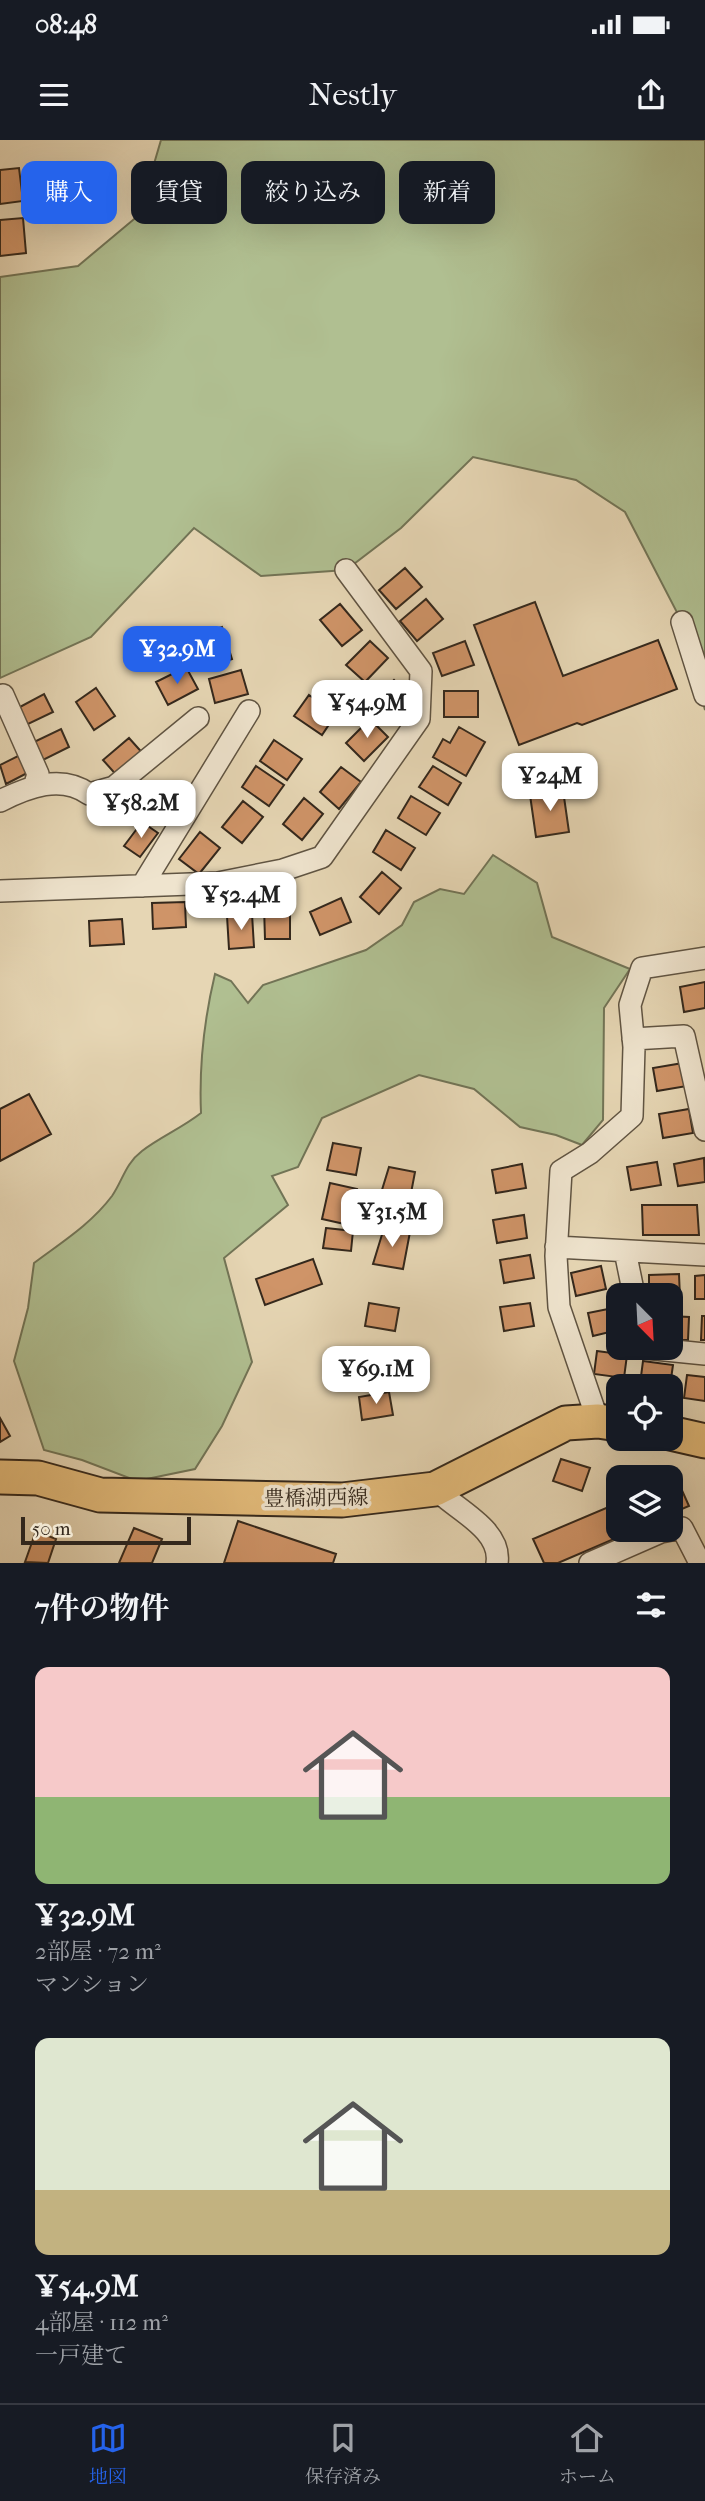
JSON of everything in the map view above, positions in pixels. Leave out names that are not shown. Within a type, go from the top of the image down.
[{"type":"main road","name":"豊橋湖西線","points":[[0,1477],[38,1478],[100,1495],[342,1500],[435,1489],[566,1423],[606,1422]]},
{"type":"main road","points":[[683,1436],[705,1441]]},
{"type":"street","points":[[0,891],[218,883],[283,870],[323,857],[419,719],[421,671],[346,570]]},
{"type":"street","points":[[682,621],[705,695]]},
{"type":"street","points":[[0,696],[3,695],[38,774],[35,784]]},
{"type":"street","points":[[142,886],[249,711]]},
{"type":"street","points":[[0,801],[35,784],[78,786],[89,794],[114,787],[198,718]]},
{"type":"street","points":[[606,1417],[559,1307],[556,1247],[561,1171],[590,1153],[632,1116],[633,1039],[630,1005],[642,968],[705,958]]},
{"type":"street","points":[[633,1039],[684,1036],[705,1130]]},
{"type":"street","points":[[556,1247],[705,1255]]},
{"type":"street","points":[[625,1251],[632,1283]]},
{"type":"street","points":[[683,1352],[705,1354]]},
{"type":"street","points":[[435,1489],[491,1535],[499,1550],[497,1563]]},
{"type":"street","points":[[590,1563],[661,1532],[682,1528],[700,1563]]},
{"type":"green space","points":[[161,140],[705,140],[705,710],[682,622],[625,512],[576,480],[473,457],[401,528],[346,570],[261,576],[194,528],[91,637],[0,678],[0,277],[78,266],[131,222],[131,224],[227,224],[227,161],[155,161]]},
{"type":"green space","points":[[493,855],[537,883],[552,937],[630,969],[604,1008],[603,1120],[582,1145],[556,1135],[520,1127],[474,1089],[419,1075],[322,1118],[298,1167],[272,1176],[288,1205],[224,1258],[252,1362],[222,1426],[195,1469],[137,1481],[82,1460],[44,1450],[14,1361],[28,1308],[34,1263],[76,1232],[104,1206],[136,1156],[201,1113],[203,1043],[215,974],[231,981],[248,1003],[263,985],[366,950],[402,925],[414,902],[440,889],[464,894]]},
{"type":"building","points":[[19,168],[21,201],[0,204],[0,170]]},
{"type":"building","points":[[21,218],[26,253],[0,256],[0,220]]},
{"type":"building","points":[[405,568],[422,587],[396,609],[379,590]]},
{"type":"building","points":[[426,599],[443,619],[417,641],[400,621]]},
{"type":"building","points":[[535,602],[563,676],[658,640],[677,689],[582,725],[577,723],[519,745],[474,625]]},
{"type":"building","points":[[340,604],[362,630],[342,646],[320,620]]},
{"type":"building","points":[[222,627],[232,659],[208,667],[197,635]]},
{"type":"building","points":[[370,641],[388,658],[365,682],[346,665]]},
{"type":"building","points":[[465,641],[474,665],[442,676],[433,653]]},
{"type":"building","points":[[186,667],[198,689],[168,705],[156,682]]},
{"type":"building","points":[[241,670],[248,694],[215,703],[209,679]]},
{"type":"building","points":[[394,680],[412,698],[389,722],[370,704]]},
{"type":"building","points":[[96,688],[115,716],[94,730],[76,702]]},
{"type":"building","points":[[444,691],[478,691],[478,717],[444,717]]},
{"type":"building","points":[[44,694],[53,712],[26,725],[18,708]]},
{"type":"building","points":[[309,695],[336,714],[322,735],[294,716]]},
{"type":"building","points":[[370,719],[388,737],[364,761],[346,743]]},
{"type":"building","points":[[459,727],[485,742],[466,776],[433,757],[443,739],[450,743]]},
{"type":"building","points":[[61,729],[69,747],[43,760],[34,742]]},
{"type":"building","points":[[129,738],[146,757],[120,779],[103,760]]},
{"type":"building","points":[[274,740],[302,759],[287,780],[260,761]]},
{"type":"building","points":[[24,753],[33,770],[6,784],[0,765]]},
{"type":"building","points":[[256,766],[284,785],[269,806],[242,787]]},
{"type":"building","points":[[433,766],[461,783],[448,805],[419,787]]},
{"type":"building","points":[[341,767],[361,782],[339,809],[320,792]]},
{"type":"building","points":[[563,790],[569,832],[536,837],[530,795]]},
{"type":"building","points":[[411,796],[440,813],[426,835],[398,818]]},
{"type":"building","points":[[304,798],[323,814],[302,840],[283,824]]},
{"type":"building","points":[[243,801],[263,817],[242,843],[222,827]]},
{"type":"building","points":[[142,822],[158,833],[140,857],[124,846]]},
{"type":"building","points":[[386,830],[415,848],[401,870],[373,852]]},
{"type":"building","points":[[200,832],[220,848],[199,874],[179,859]]},
{"type":"building","points":[[382,872],[401,888],[379,914],[360,897]]},
{"type":"building","points":[[341,898],[351,922],[320,935],[310,912]]},
{"type":"building","points":[[185,902],[186,927],[153,929],[152,903]]},
{"type":"building","points":[[264,906],[290,906],[290,939],[265,939]]},
{"type":"building","points":[[252,914],[254,947],[229,949],[227,916]]},
{"type":"building","points":[[122,919],[124,944],[90,946],[89,921]]},
{"type":"building","points":[[705,982],[705,1008],[684,1012],[680,987]]},
{"type":"building","points":[[683,1063],[687,1086],[657,1091],[653,1068]]},
{"type":"building","points":[[29,1094],[51,1134],[0,1161],[0,1109]]},
{"type":"building","points":[[689,1109],[693,1133],[663,1138],[659,1114]]},
{"type":"building","points":[[333,1143],[361,1148],[356,1175],[327,1170]]},
{"type":"building","points":[[704,1158],[705,1182],[678,1186],[674,1164]]},
{"type":"building","points":[[657,1162],[661,1185],[631,1190],[627,1167]]},
{"type":"building","points":[[522,1164],[526,1188],[496,1193],[492,1170]]},
{"type":"building","points":[[389,1167],[415,1172],[408,1209],[378,1203]]},
{"type":"building","points":[[330,1183],[357,1189],[349,1225],[322,1219]]},
{"type":"building","points":[[642,1205],[697,1205],[699,1235],[643,1235]]},
{"type":"building","points":[[524,1215],[527,1238],[497,1243],[493,1220]]},
{"type":"building","points":[[326,1228],[353,1231],[351,1251],[323,1248]]},
{"type":"building","points":[[384,1228],[410,1232],[403,1269],[373,1264]]},
{"type":"building","points":[[530,1255],[534,1278],[504,1283],[500,1260]]},
{"type":"building","points":[[313,1259],[322,1284],[265,1305],[256,1279]]},
{"type":"building","points":[[601,1266],[606,1289],[576,1296],[571,1273]]},
{"type":"building","points":[[679,1274],[679,1283],[649,1283],[649,1275]]},
{"type":"building","points":[[705,1275],[705,1299],[695,1299],[695,1276]]},
{"type":"building","points":[[369,1303],[399,1308],[395,1331],[365,1326]]},
{"type":"building","points":[[530,1303],[534,1326],[504,1331],[500,1307]]},
{"type":"building","points":[[606,1309],[606,1333],[593,1336],[588,1313]]},
{"type":"building","points":[[702,1316],[705,1316],[705,1340],[701,1340]]},
{"type":"building","points":[[683,1317],[689,1317],[688,1340],[683,1340]]},
{"type":"building","points":[[597,1351],[606,1352],[606,1360],[626,1360],[625,1374],[594,1374]]},
{"type":"building","points":[[643,1361],[673,1365],[672,1374],[641,1374]]},
{"type":"building","points":[[687,1375],[705,1377],[705,1401],[684,1398]]},
{"type":"building","points":[[389,1392],[393,1415],[362,1420],[359,1397]]},
{"type":"building","points":[[0,1418],[10,1436],[0,1442]]},
{"type":"building","points":[[561,1459],[590,1468],[582,1491],[553,1481]]},
{"type":"building","points":[[683,1493],[689,1506],[683,1509]]},
{"type":"building","points":[[606,1508],[607,1542],[558,1563],[544,1563],[533,1539]]},
{"type":"building","points":[[238,1521],[336,1554],[333,1563],[224,1563]]},
{"type":"building","points":[[134,1528],[162,1539],[152,1563],[119,1563]]},
{"type":"building","points":[[36,1531],[56,1539],[48,1563],[25,1562]]}]
